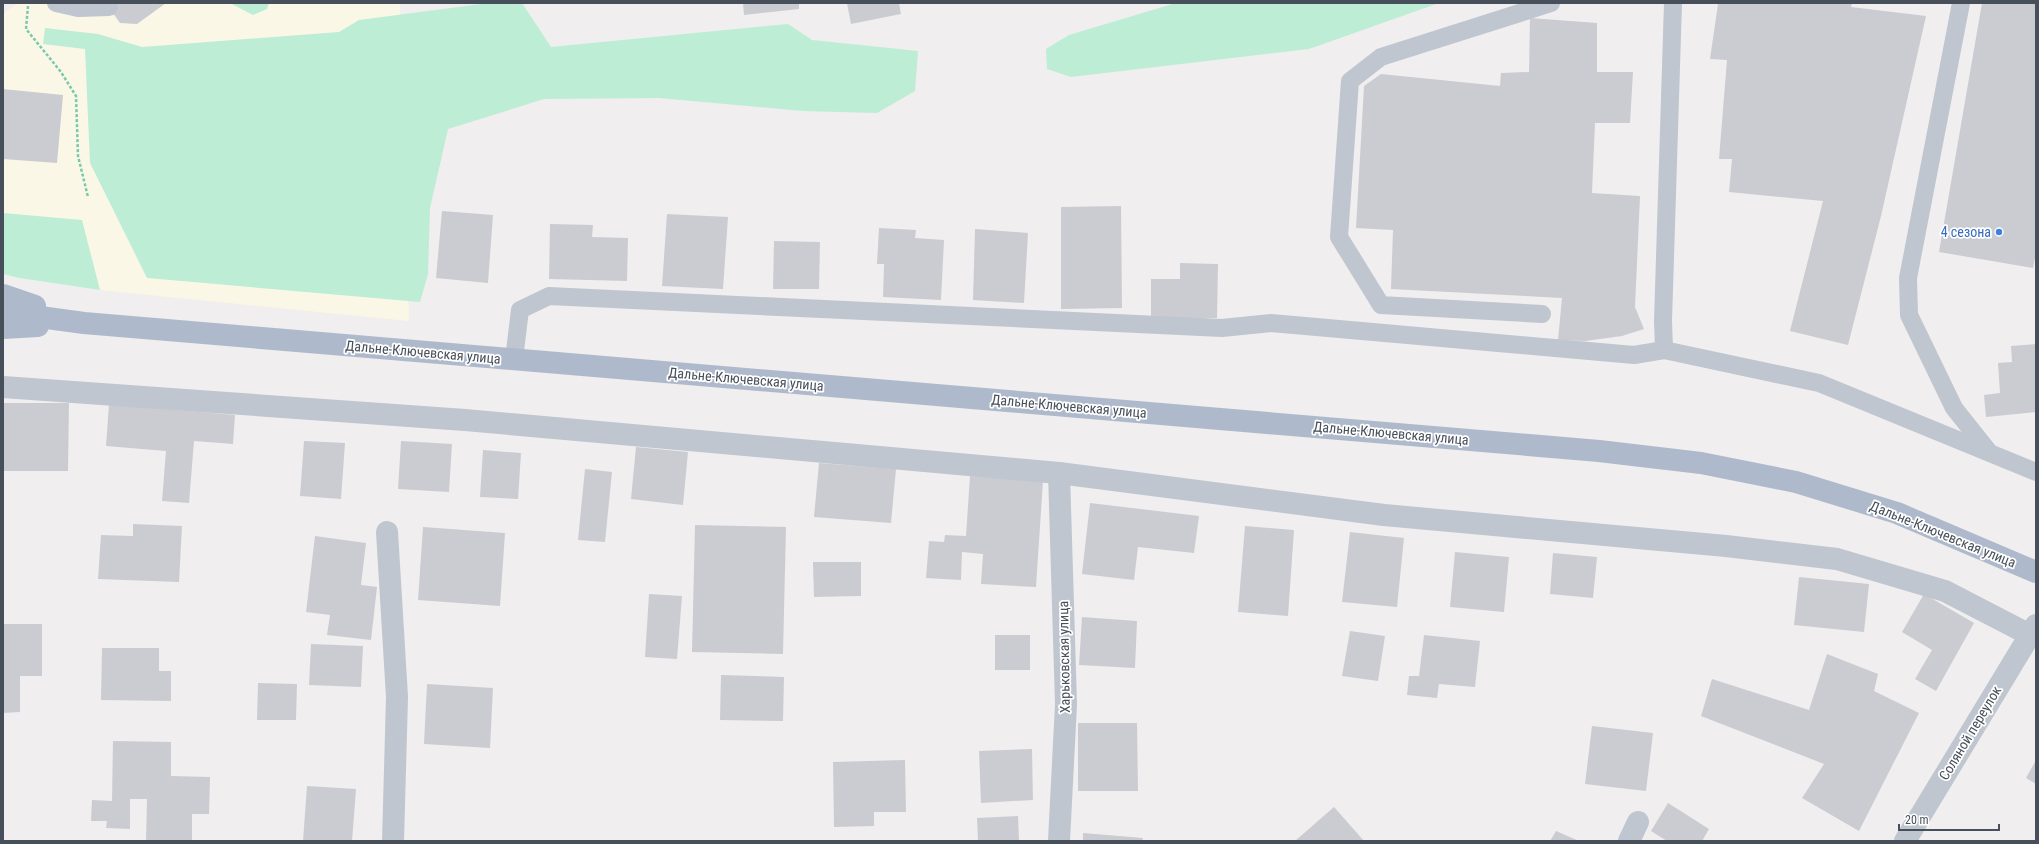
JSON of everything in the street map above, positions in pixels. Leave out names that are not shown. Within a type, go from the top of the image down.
[{"type":"main road","points":[[3,295],[84,323]]},
{"type":"main road","name":"Дальне-Ключевская улица","points":[[3,312],[84,323],[1591,450],[1701,463],[1796,482],[1897,513],[2036,572]]},
{"type":"main road","name":"Дальне-Ключевская улица","points":[[3,328],[84,323]]},
{"type":"street","points":[[3,387],[465,420],[1059,473],[1384,515],[1726,546],[1837,559],[1946,591],[2033,630]]},
{"type":"street","name":"Харьковская улица","points":[[1059,473],[1066,704],[1059,841]]},
{"type":"street","points":[[387,532],[397,697],[393,841]]},
{"type":"street","name":"Соляной переулок","points":[[1905,841],[2033,630]]},
{"type":"lane","points":[[56,3],[78,8],[108,7]]},
{"type":"lane","points":[[1542,314],[1381,305],[1339,237],[1350,81],[1381,57],[1551,3]]},
{"type":"lane","points":[[1664,350],[1663,321],[1673,3]]},
{"type":"lane","points":[[1961,3],[1908,278],[1909,315],[1954,408],[1990,453]]},
{"type":"lane","points":[[514,359],[520,310],[549,296],[1222,328],[1271,323],[1634,355],[1664,350],[1819,384],[2036,472]]},
{"type":"path","points":[[28,3],[26,29],[61,72],[76,96],[78,156],[88,197]]},
{"type":"shaded area","points":[[17,3],[400,3],[409,321],[100,290],[19,278],[3,274],[3,14]]},
{"type":"green space","points":[[230,3],[269,3],[267,9],[253,15]]},
{"type":"green space","points":[[489,3],[522,3],[551,47],[788,24],[812,40],[918,51],[915,91],[877,113],[803,111],[659,98],[544,99],[448,129],[430,208],[428,274],[420,302],[147,278],[90,163],[85,49],[43,44],[45,28],[98,34],[142,47],[339,32],[359,20]]},
{"type":"green space","points":[[1176,3],[1439,3],[1309,49],[1071,77],[1047,69],[1046,49],[1069,35]]},
{"type":"green space","points":[[3,213],[82,220],[100,290],[19,278],[3,274]]},
{"type":"building","points":[[106,3],[166,3],[137,24],[120,23]]},
{"type":"building","points":[[743,3],[799,3],[799,9],[744,15]]},
{"type":"building","points":[[847,3],[899,3],[901,14],[851,24]]},
{"type":"building","points":[[1852,3],[1851,7],[1926,16],[1881,216],[1848,345],[1790,331],[1823,201],[1729,192],[1732,159],[1719,159],[1727,60],[1710,59],[1718,4]]},
{"type":"building","points":[[1982,3],[2036,3],[2036,253],[2033,268],[1939,252]]},
{"type":"building","points":[[1530,18],[1597,23],[1597,72],[1633,72],[1630,123],[1595,123],[1592,193],[1640,196],[1635,307],[1644,329],[1622,336],[1585,341],[1558,340],[1562,298],[1391,289],[1393,230],[1356,228],[1364,86],[1381,74],[1500,86],[1501,73],[1529,72]]},
{"type":"building","points":[[3,89],[63,95],[57,163],[3,159]]},
{"type":"building","points":[[1121,206],[1122,308],[1061,309],[1061,207]]},
{"type":"building","points":[[442,211],[493,215],[488,283],[436,278]]},
{"type":"building","points":[[667,214],[728,217],[723,289],[662,286]]},
{"type":"building","points":[[550,224],[593,225],[592,237],[628,238],[627,281],[549,279]]},
{"type":"building","points":[[879,228],[916,230],[915,238],[944,240],[941,300],[883,297],[884,264],[877,264]]},
{"type":"building","points":[[975,229],[1028,233],[1024,303],[973,300]]},
{"type":"building","points":[[774,241],[820,242],[819,289],[773,289]]},
{"type":"building","points":[[1180,263],[1218,264],[1217,318],[1151,318],[1151,279],[1180,279]]},
{"type":"building","points":[[2036,344],[2036,412],[1986,417],[1984,395],[2000,393],[1998,363],[2012,362],[2011,346]]},
{"type":"building","points":[[3,403],[69,403],[68,471],[3,471]]},
{"type":"building","points":[[109,404],[235,415],[233,444],[194,441],[189,503],[162,501],[166,451],[106,446]]},
{"type":"building","points":[[304,441],[345,443],[341,499],[300,496]]},
{"type":"building","points":[[401,441],[452,444],[449,492],[398,489]]},
{"type":"building","points":[[636,447],[688,452],[683,505],[631,499]]},
{"type":"building","points":[[483,450],[521,453],[518,499],[480,497]]},
{"type":"building","points":[[819,463],[896,469],[891,523],[814,517]]},
{"type":"building","points":[[585,469],[612,472],[605,542],[578,540]]},
{"type":"building","points":[[970,476],[1043,481],[1036,587],[981,584],[983,554],[962,552],[961,580],[926,578],[929,541],[944,542],[945,535],[966,536]]},
{"type":"building","points":[[1090,503],[1199,516],[1194,553],[1138,547],[1134,580],[1082,574]]},
{"type":"building","points":[[133,524],[182,526],[179,582],[98,579],[101,535],[133,536]]},
{"type":"building","points":[[695,525],[786,527],[783,654],[692,652]]},
{"type":"building","points":[[1245,526],[1294,530],[1288,616],[1238,612]]},
{"type":"building","points":[[423,527],[505,533],[500,606],[418,600]]},
{"type":"building","points":[[1350,532],[1404,538],[1397,607],[1342,602]]},
{"type":"building","points":[[315,536],[366,543],[361,585],[377,587],[371,640],[327,635],[330,615],[306,612]]},
{"type":"building","points":[[1455,552],[1509,557],[1504,612],[1450,607]]},
{"type":"building","points":[[1553,553],[1597,557],[1593,598],[1550,594]]},
{"type":"building","points":[[813,562],[861,562],[861,596],[814,597]]},
{"type":"building","points":[[1799,577],[1869,584],[1864,632],[1794,625]]},
{"type":"building","points":[[649,594],[682,596],[677,659],[645,657]]},
{"type":"building","points":[[1924,594],[1974,623],[1936,691],[1915,679],[1932,650],[1902,632]]},
{"type":"building","points":[[1082,617],[1137,621],[1135,668],[1079,665]]},
{"type":"building","points":[[3,624],[42,624],[42,676],[20,676],[20,712],[3,713]]},
{"type":"building","points":[[1350,631],[1385,636],[1378,681],[1342,676]]},
{"type":"building","points":[[995,635],[1030,635],[1030,670],[995,670]]},
{"type":"building","points":[[1424,635],[1480,641],[1475,687],[1439,684],[1437,698],[1407,695],[1409,676],[1419,676]]},
{"type":"building","points":[[311,644],[363,646],[361,687],[309,685]]},
{"type":"building","points":[[102,648],[159,648],[159,671],[171,671],[171,701],[101,700]]},
{"type":"building","points":[[1827,654],[1878,674],[1874,691],[1919,713],[1859,831],[1802,798],[1824,764],[1701,716],[1712,679],[1809,710]]},
{"type":"building","points":[[721,675],[784,677],[783,721],[720,720]]},
{"type":"building","points":[[258,683],[297,684],[296,720],[257,720]]},
{"type":"building","points":[[427,684],[493,688],[490,748],[424,744]]},
{"type":"building","points":[[1078,723],[1137,723],[1138,791],[1078,791]]},
{"type":"building","points":[[1592,726],[1653,733],[1646,791],[1585,784]]},
{"type":"building","points":[[113,741],[171,742],[171,776],[210,777],[209,814],[192,814],[192,841],[146,841],[147,799],[130,799],[130,829],[106,828],[107,821],[91,821],[92,800],[112,801]]},
{"type":"building","points":[[1032,749],[1033,800],[981,803],[979,751]]},
{"type":"building","points":[[905,760],[906,812],[874,812],[874,826],[834,827],[833,762]]},
{"type":"building","points":[[2036,760],[2036,784],[2026,778]]},
{"type":"building","points":[[307,786],[356,789],[352,841],[303,841]]},
{"type":"building","points":[[1668,803],[1709,829],[1702,841],[1667,841],[1651,831]]},
{"type":"building","points":[[1334,807],[1364,841],[1295,841]]},
{"type":"building","points":[[1018,816],[1019,841],[978,841],[977,818]]},
{"type":"building","points":[[1556,831],[1579,841],[1550,841]]},
{"type":"building","points":[[1083,833],[1143,838],[1142,841],[1083,841]]},
{"type":"place","name":"4 сезона","points":[[1999,232]]}]
